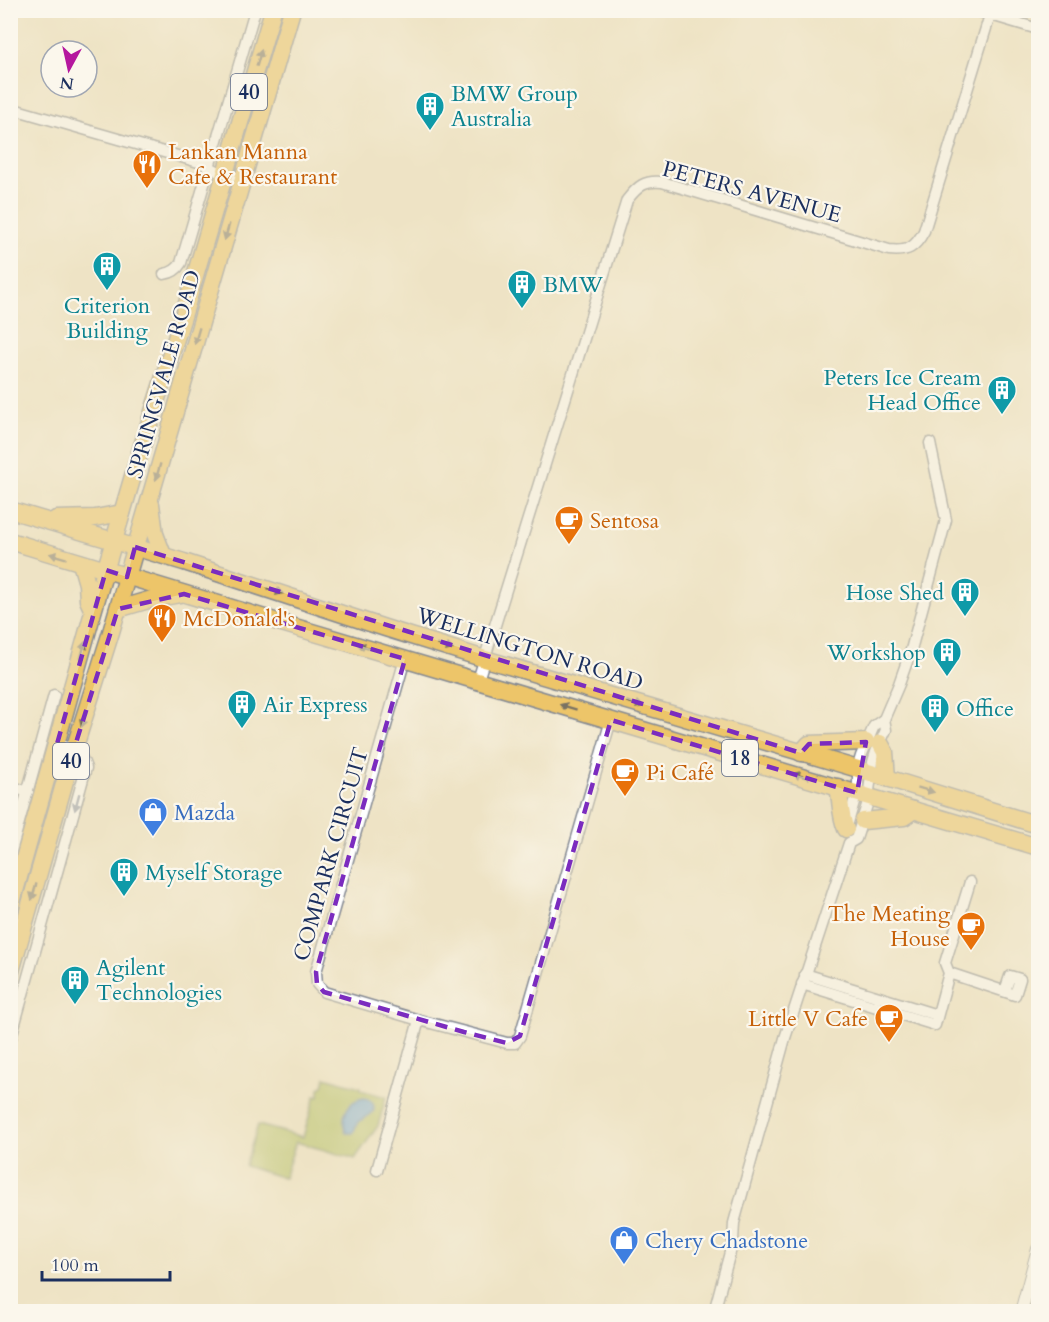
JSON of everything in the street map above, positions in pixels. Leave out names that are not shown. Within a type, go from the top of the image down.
[{"type":"highway","name":"SPRINGVALE ROAD","points":[[10,909],[57,744],[61,699],[106,570],[273,10]]},
{"type":"highway","name":"SPRINGVALE ROAD","points":[[10,975],[18,922],[118,609],[292,10]]},
{"type":"highway","points":[[150,500],[155,534],[163,555]]},
{"type":"highway","name":"WELLINGTON ROAD","points":[[10,510],[163,555],[485,659],[1038,825]]},
{"type":"highway","points":[[43,520],[99,518],[122,513]]},
{"type":"highway","name":"WELLINGTON ROAD","points":[[10,541],[1038,848]]},
{"type":"highway","points":[[81,563],[87,584],[88,600],[93,612]]},
{"type":"highway","points":[[118,609],[152,598],[184,594]]},
{"type":"highway","points":[[801,753],[809,744],[873,742],[885,752],[887,778]]},
{"type":"highway","points":[[838,787],[842,805],[842,820],[847,836]]},
{"type":"highway","points":[[863,821],[904,817],[914,810]]},
{"type":"street","name":"SPRINGVALE ROAD","points":[[164,274],[177,270],[181,263],[255,10]]},
{"type":"street","points":[[974,10],[1038,29]]},
{"type":"street","name":"PETERS AVENUE","points":[[478,680],[627,200],[641,185],[652,181],[662,182],[889,250],[900,251],[910,248],[919,240],[924,231],[990,15]]},
{"type":"street","points":[[10,108],[202,163],[242,179]]},
{"type":"street","points":[[604,275],[615,278]]},
{"type":"street","points":[[847,836],[856,839],[863,821],[863,795],[859,783],[864,771],[861,756],[873,742],[874,726],[884,719],[894,698],[911,650],[946,520],[930,443]]},
{"type":"street","name":"COMPARK CIRCUIT","points":[[405,659],[316,972],[317,984],[324,992],[419,1020],[514,1043],[520,1036],[610,720]]},
{"type":"street","points":[[50,710],[61,699]]},
{"type":"street","points":[[10,855],[50,710],[61,699]]},
{"type":"street","points":[[10,1041],[86,768],[82,756],[74,748],[57,744]]},
{"type":"street","points":[[10,786],[28,792]]},
{"type":"street","points":[[714,1311],[734,1241],[734,1223],[785,1038],[847,836],[863,795]]},
{"type":"street","points":[[803,979],[937,1016],[949,973],[945,963],[970,882]]},
{"type":"street","points":[[949,973],[1005,991]]},
{"type":"street","points":[[377,1170],[419,1020]]},
{"type":"street","points":[[1021,1311],[1038,1250]]},
{"type":"highlighted area","points":[[135,547],[801,753],[809,744],[866,742],[857,793],[611,720],[520,1036],[507,1043],[324,992],[317,984],[316,972],[405,659],[184,594],[118,609],[74,749],[57,744],[106,570],[127,577]]},
{"type":"green space","points":[[325,1077],[386,1097],[378,1126],[355,1159],[296,1142],[284,1178],[245,1166],[258,1125],[303,1137],[315,1096],[319,1097],[319,1088],[323,1086]]},
{"type":"water","points":[[364,1098],[372,1102],[374,1110],[358,1122],[353,1133],[346,1133],[344,1121],[346,1111],[353,1102]]},
{"type":"place","name":"BMW Group Australia","points":[[430,132]]},
{"type":"place","name":"Lankan Manna Cafe & Restaurant","points":[[147,190]]},
{"type":"place","name":"Criterion Building","points":[[107,292]]},
{"type":"place","name":"BMW","points":[[522,310]]},
{"type":"place","name":"Peters Ice Cream Head Office","points":[[1002,416]]},
{"type":"place","name":"Sentosa","points":[[569,546]]},
{"type":"place","name":"Hose Shed","points":[[965,618]]},
{"type":"place","name":"McDonald's","points":[[162,644]]},
{"type":"place","name":"Workshop","points":[[947,678]]},
{"type":"place","name":"Air Express","points":[[242,730]]},
{"type":"place","name":"Office","points":[[935,734]]},
{"type":"place","name":"Pi Café","points":[[625,798]]},
{"type":"place","name":"Mazda","points":[[153,838]]},
{"type":"place","name":"Myself Storage","points":[[124,898]]},
{"type":"place","name":"The Meating House","points":[[971,952]]},
{"type":"place","name":"Agilent Technologies","points":[[75,1006]]},
{"type":"place","name":"Little V Cafe","points":[[889,1044]]},
{"type":"place","name":"Chery Chadstone","points":[[624,1266]]}]
